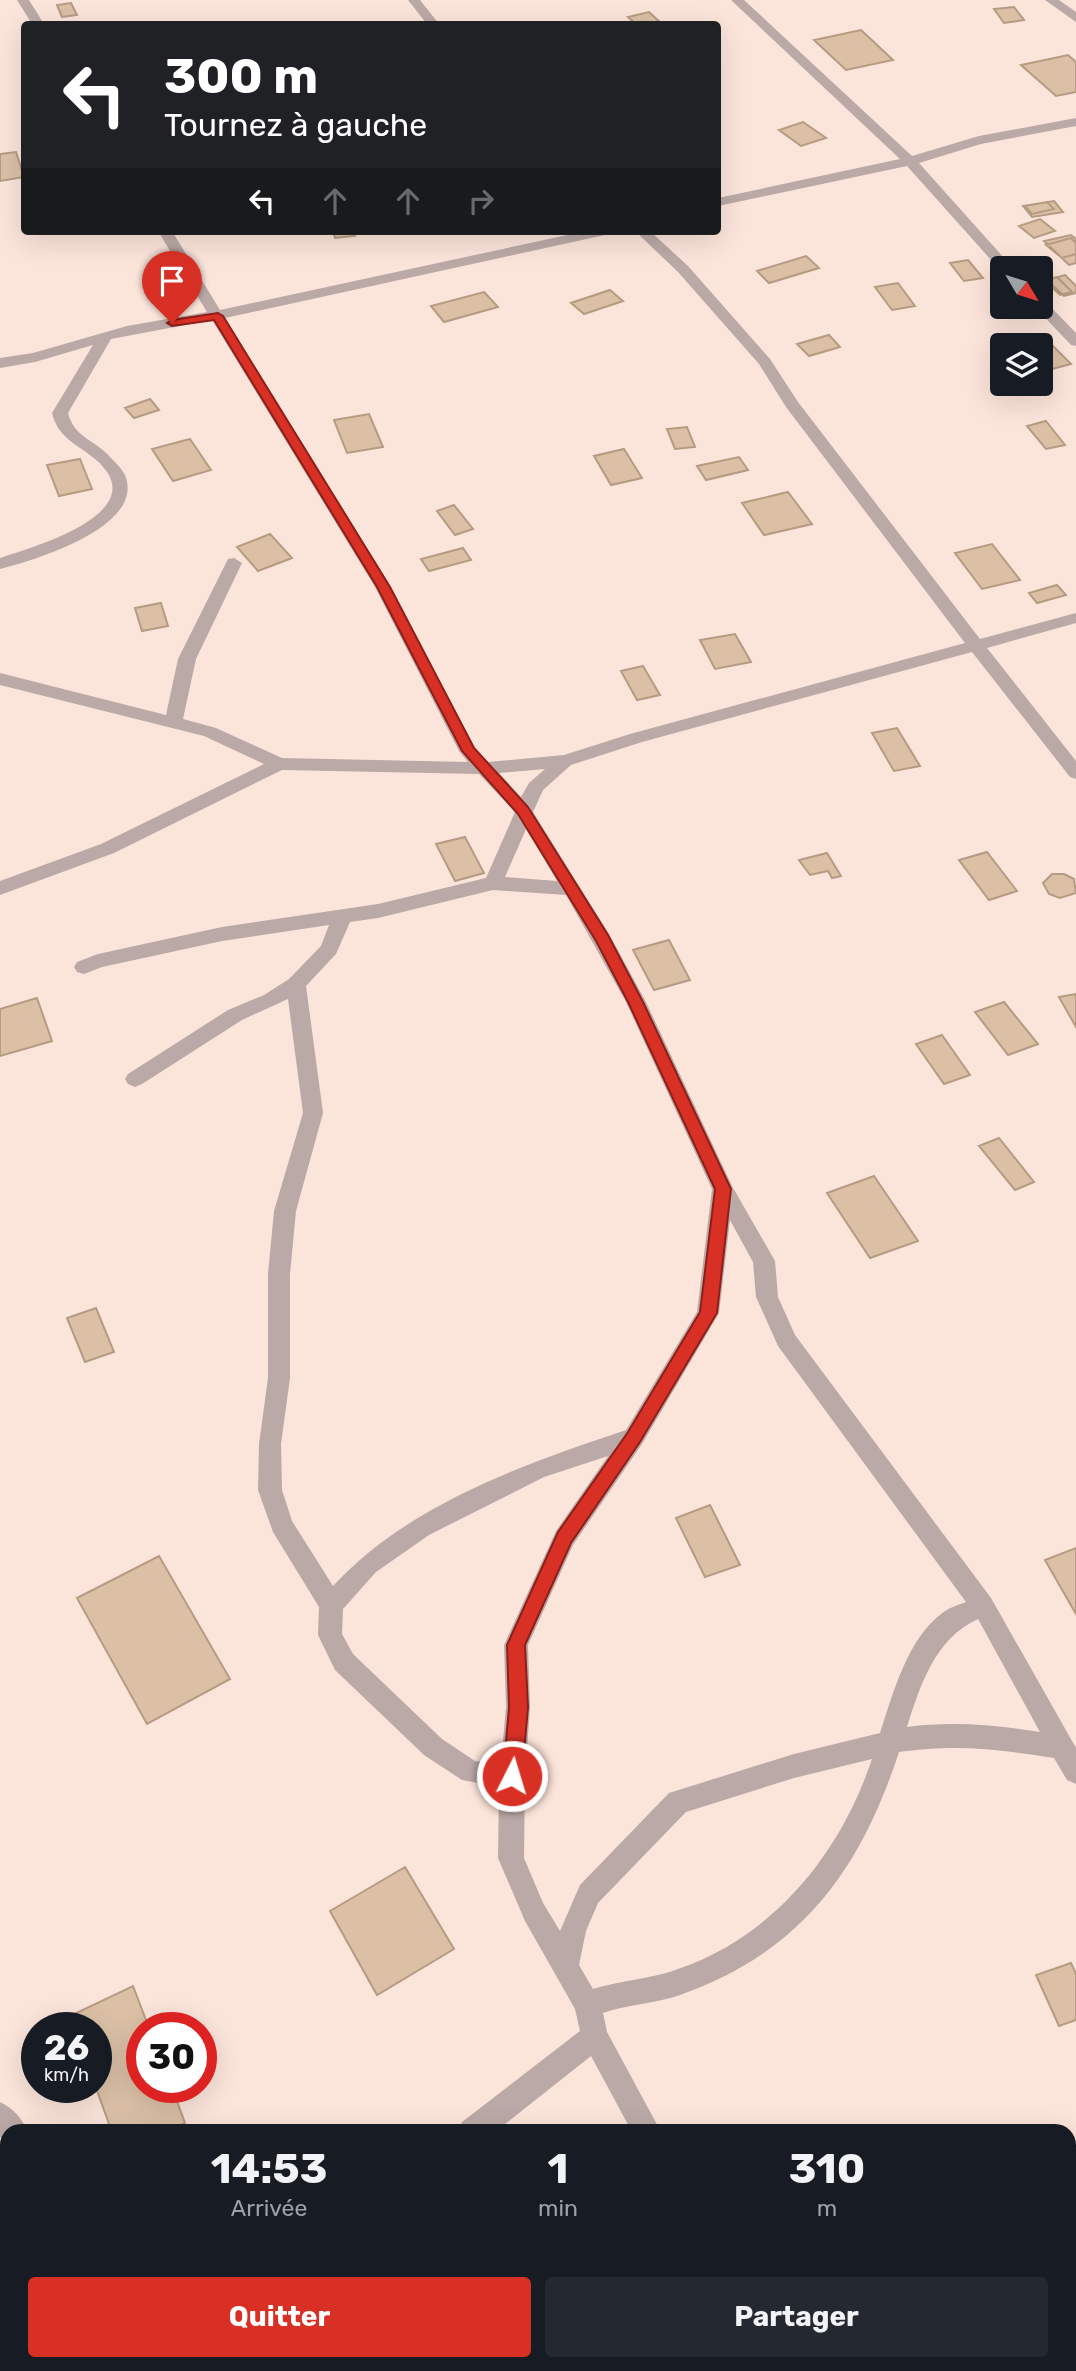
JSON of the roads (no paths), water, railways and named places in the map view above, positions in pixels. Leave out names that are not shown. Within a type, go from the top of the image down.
[{"type":"street","points":[[23,0],[36,21]]},
{"type":"street","points":[[414,0],[431,21]]},
{"type":"street","points":[[737,0],[910,161],[995,256]]},
{"type":"street","points":[[1051,0],[1076,18]]},
{"type":"street","points":[[721,201],[910,161],[979,140],[1076,122]]},
{"type":"street","points":[[167,235],[383,587],[468,751],[523,810],[602,939],[636,1002],[723,1189],[764,1261],[767,1297],[786,1340],[983,1606],[1076,1772]]},
{"type":"street","points":[[0,363],[35,357],[106,335],[218,316],[588,235]]},
{"type":"street","points":[[646,235],[692,278],[765,362],[791,404],[1076,773]]},
{"type":"street","points":[[1053,318],[1076,342]]},
{"type":"street","points":[[0,564],[75,536],[96,525],[109,513],[118,498],[117,475],[101,457],[68,434],[61,423],[60,413],[106,335]]},
{"type":"street","points":[[173,723],[187,659],[234,563]]},
{"type":"street","points":[[0,697],[8,681],[210,732],[279,764],[484,768],[565,761],[636,738],[1076,618]]},
{"type":"street","points":[[493,883],[535,787],[565,761]]},
{"type":"street","points":[[0,888],[108,848],[186,813],[279,764]]},
{"type":"street","points":[[84,967],[98,961],[222,934],[441,898],[493,883],[571,889]]},
{"type":"street","points":[[135,1079],[235,1015],[271,1000],[296,984],[329,949],[343,915]]},
{"type":"street","points":[[296,984],[313,1113],[285,1211],[279,1274],[279,1378],[270,1444],[270,1490],[281,1525],[331,1605],[330,1634],[344,1662],[433,1747],[471,1772],[512,1776]]},
{"type":"street","points":[[643,2124],[595,2036],[587,2004],[534,1912],[511,1858],[512,1776],[519,1707],[516,1645],[564,1538],[634,1437],[708,1313],[723,1189]]},
{"type":"street","points":[[331,1605],[368,1565],[421,1528],[537,1470],[634,1437]]},
{"type":"street","points":[[587,2004],[628,1993],[662,1988],[702,1974],[750,1947],[782,1924],[834,1862],[856,1825],[874,1787],[909,1684],[925,1653],[949,1622],[983,1606]]},
{"type":"street","points":[[566,1965],[573,1931],[590,1894],[678,1802],[794,1766],[891,1741],[937,1735],[984,1735],[1062,1747]]},
{"type":"street","points":[[482,2124],[595,2036]]}]
